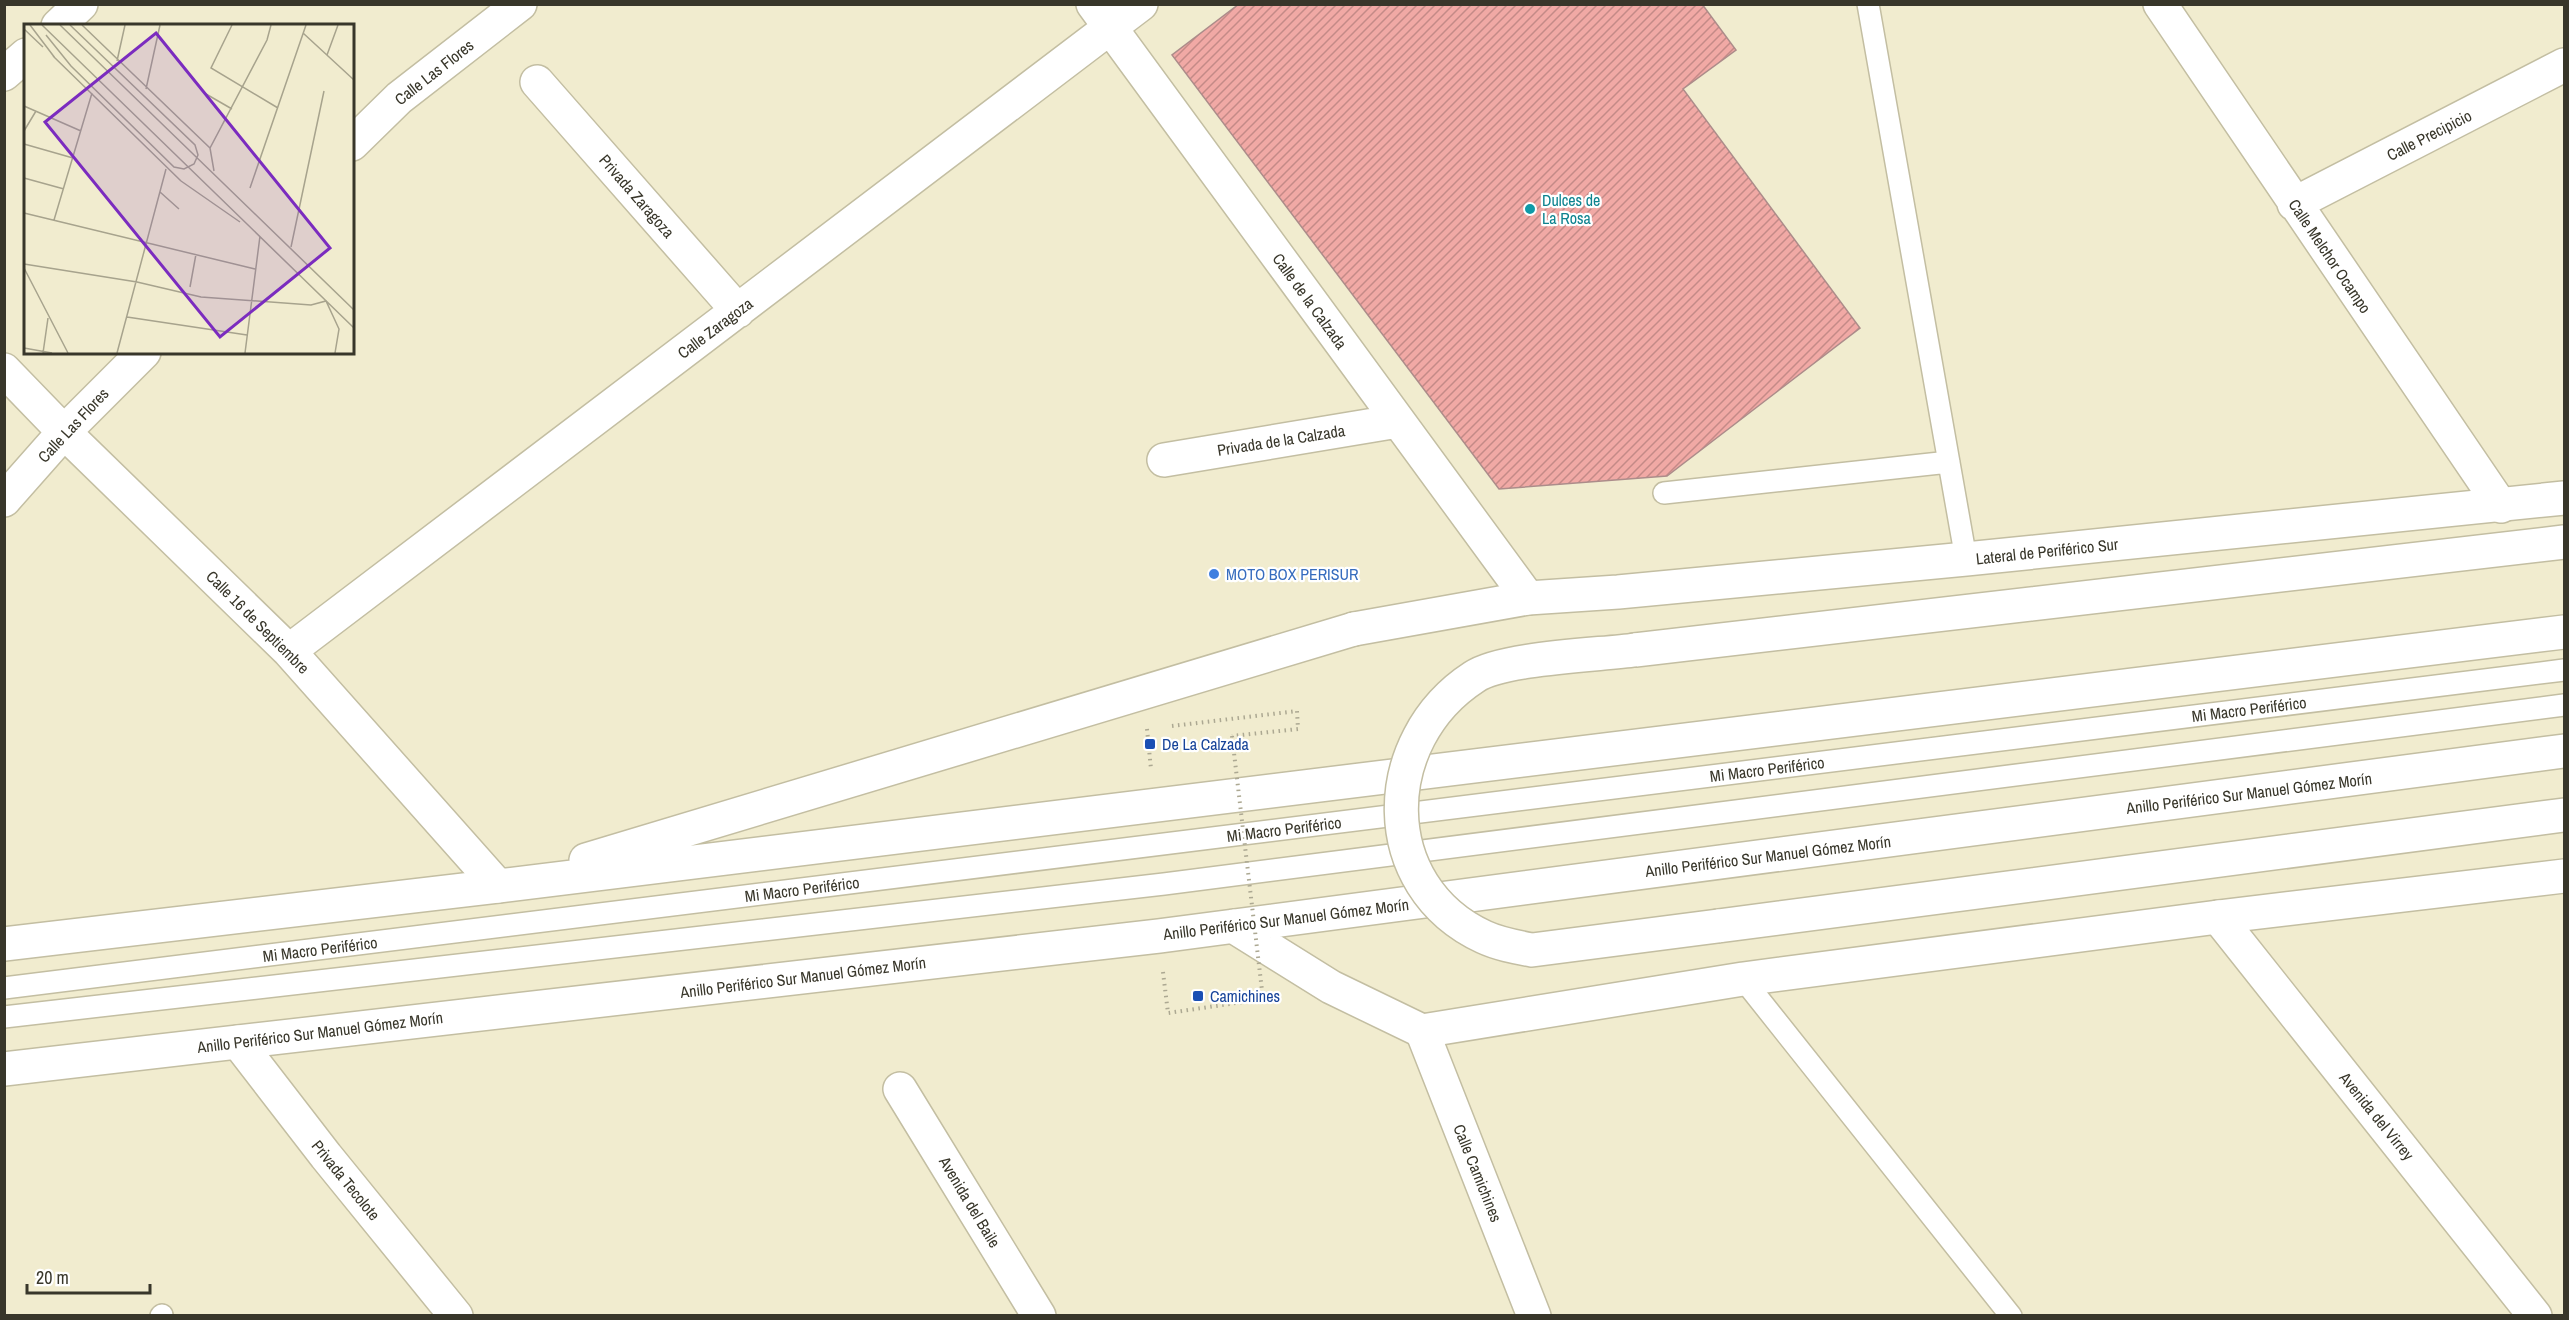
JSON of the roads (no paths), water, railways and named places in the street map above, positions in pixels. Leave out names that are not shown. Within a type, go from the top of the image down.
[{"type":"main road","points":[[60,24],[81,4]]},
{"type":"main road","name":"Calle Las Flores","points":[[354,142],[399,98],[520,4]]},
{"type":"main road","name":"Calle Zaragoza","points":[[289,651],[738,311],[1101,16],[1141,4]]},
{"type":"main road","name":"Calle Melchor Ocampo","points":[[2160,4],[2500,506]]},
{"type":"main road","name":"Calle de la Calzada","points":[[1101,16],[1528,598]]},
{"type":"main road","points":[[4,74],[24,57]]},
{"type":"main road","name":"Calle Precipicio","points":[[2294,204],[2565,65]]},
{"type":"main road","name":"Privada Zaragoza","points":[[537,82],[738,311]]},
{"type":"main road","name":"Calle Las Flores","points":[[4,500],[64,432],[142,354]]},
{"type":"main road","name":"Calle 16 de Septiembre","points":[[4,370],[64,432],[289,651],[498,886]]},
{"type":"main road","name":"Privada de la Calzada","points":[[1164,459],[1398,421]]},
{"type":"main road","name":"Lateral de Periférico Sur","points":[[498,886],[1354,629],[1528,598],[1617,592],[1966,559],[2565,498]]},
{"type":"main road","points":[[2565,542],[1498,666],[1476,675],[1455,690],[1422,728],[1403,773],[1401,822],[1406,846],[1415,870],[1444,910],[1484,937],[1532,950],[2565,814]]},
{"type":"main road","points":[[4,944],[1155,806],[2565,632]]},
{"type":"main road","name":"Anillo Periférico Sur Manuel Gómez Morín","points":[[4,1069],[1159,936],[2565,751]]},
{"type":"main road","points":[[1233,926],[1331,987],[1422,1031],[1743,979],[2218,917],[2565,876]]},
{"type":"main road","name":"Avenida del Virrey","points":[[2218,917],[2535,1316]]},
{"type":"main road","name":"Calle Camichines","points":[[1422,1031],[1534,1316]]},
{"type":"main road","name":"Privada Tecolote","points":[[238,1042],[326,1156],[456,1316]]},
{"type":"main road","name":"Avenida del Baile","points":[[900,1089],[1039,1316]]},
{"type":"lane","points":[[1868,4],[1966,559]]},
{"type":"lane","points":[[1664,493],[1949,462]]},
{"type":"lane","name":"Mi Macro Periférico","points":[[4,988],[2565,670]]},
{"type":"lane","name":"Mi Macro Periférico","points":[[4,1017],[1164,884],[2565,705]]},
{"type":"lane","points":[[1743,979],[2011,1316]]},
{"type":"place","name":"Dulces de La Rosa","points":[[1530,209]]},
{"type":"place","name":"MOTO BOX PERISUR","points":[[1214,574]]},
{"type":"place","name":"De La Calzada","points":[[1150,744]]},
{"type":"place","name":"Camichines","points":[[1198,996]]}]
